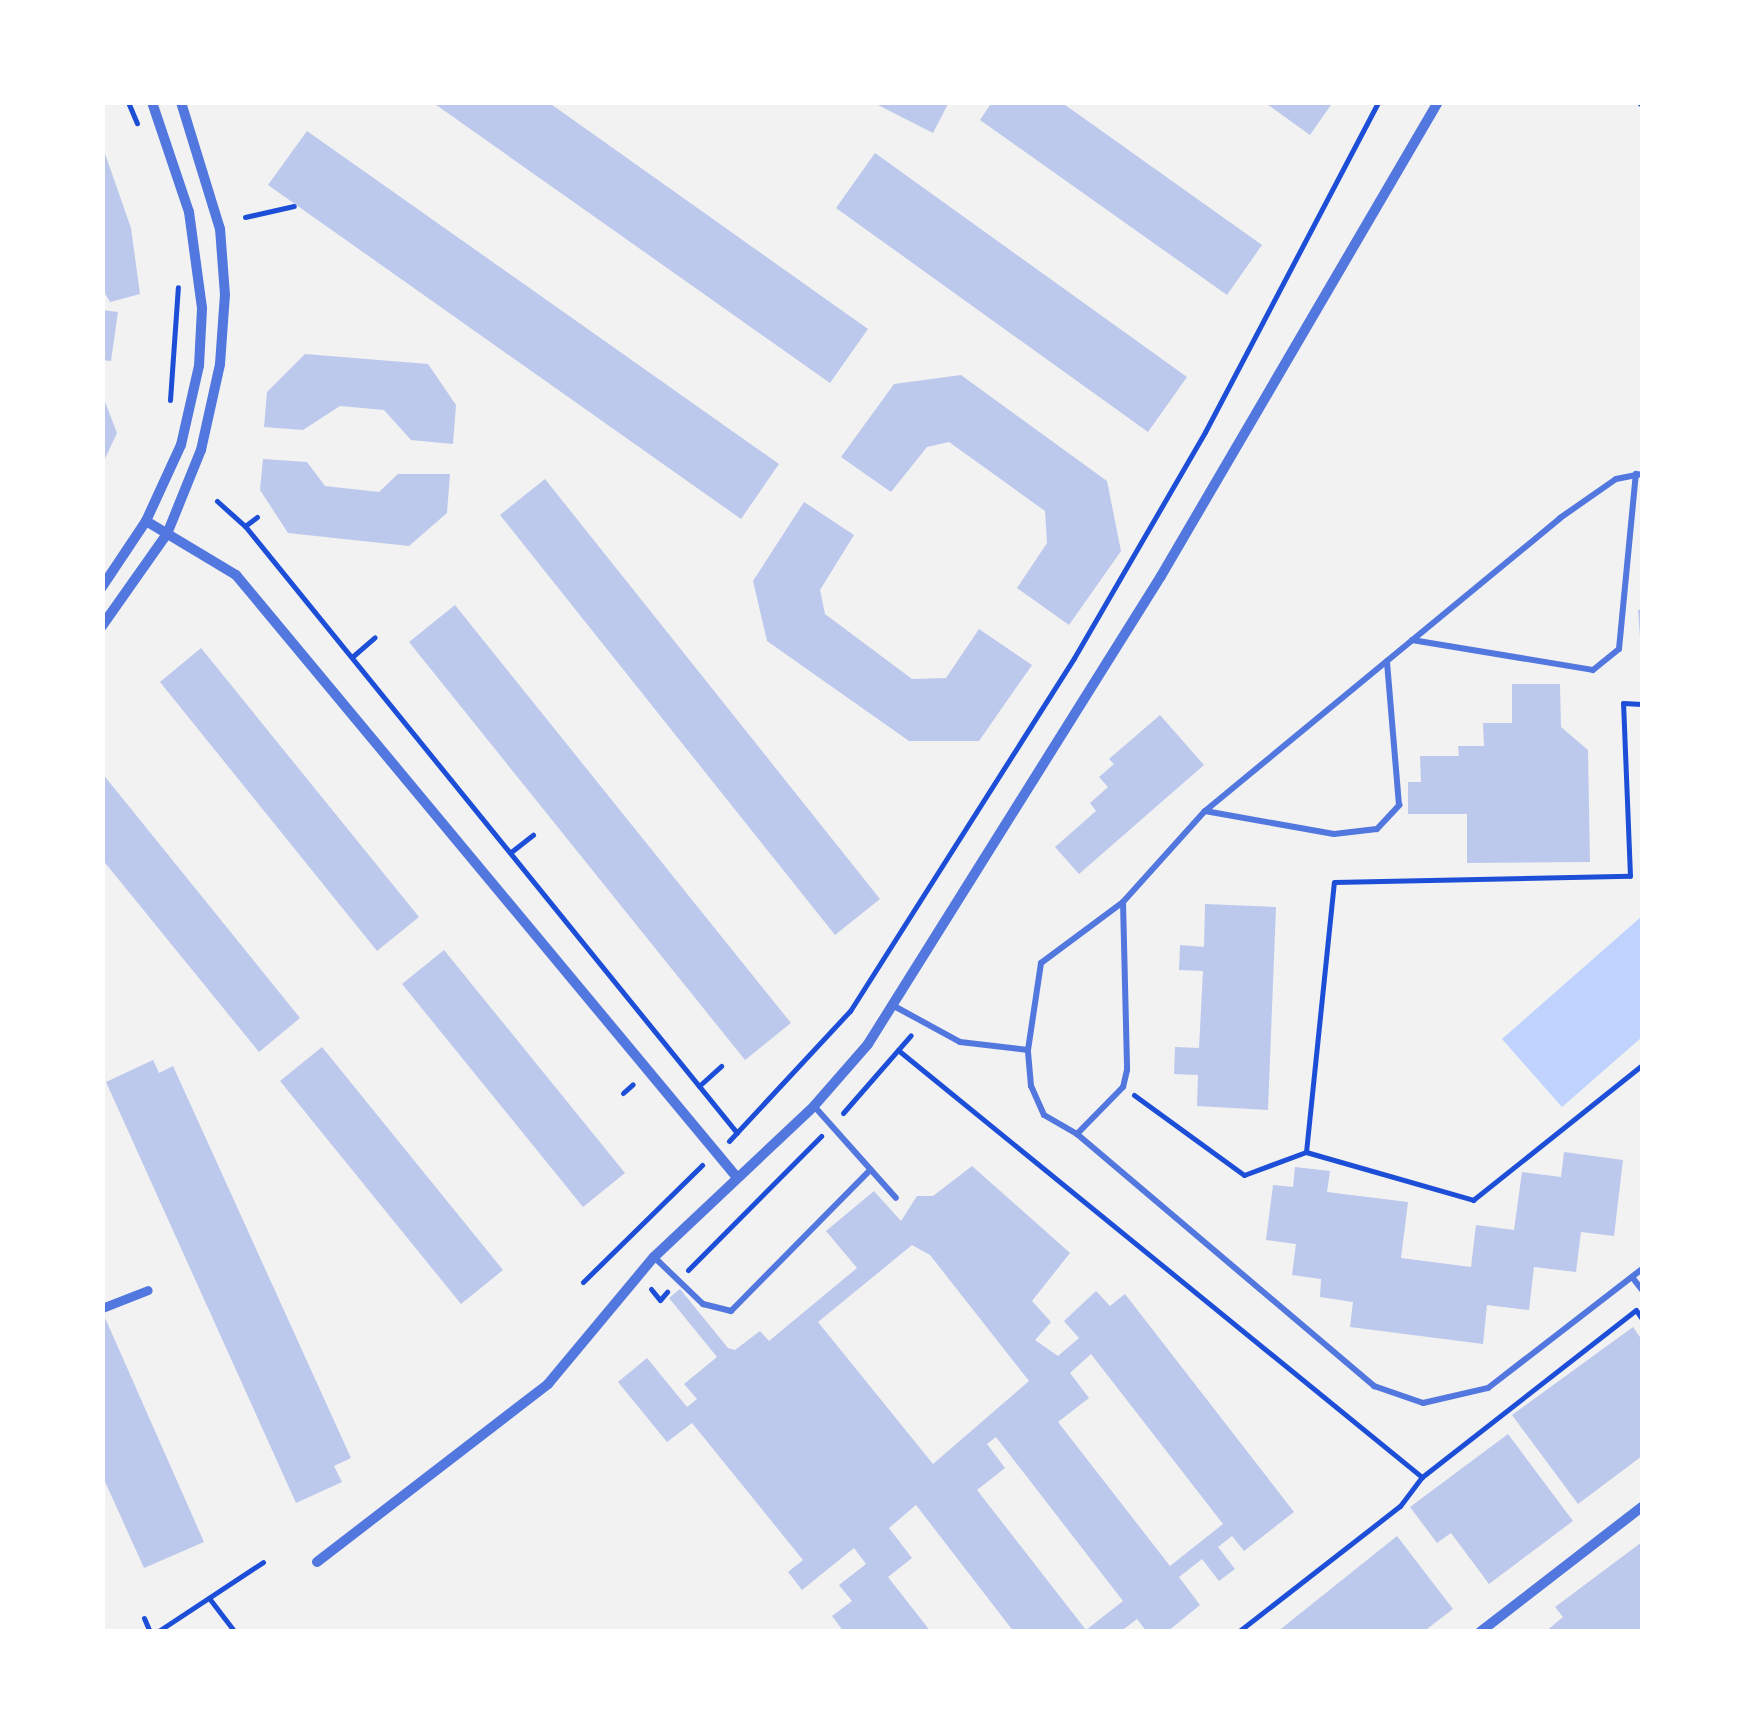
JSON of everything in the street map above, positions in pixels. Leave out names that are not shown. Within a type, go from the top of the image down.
[{"type":"street","points":[[102,587],[146,522],[181,445],[199,366],[202,308],[189,212],[152,102]]},
{"type":"street","points":[[102,626],[168,534],[201,450],[220,364],[225,294],[220,229],[180,102]]},
{"type":"street","points":[[317,1562],[548,1384],[654,1256],[814,1106],[894,1006],[1161,576],[1438,102]]},
{"type":"street","points":[[146,522],[236,575],[735,1176]]},
{"type":"street","points":[[102,1308],[148,1290]]},
{"type":"street","points":[[1480,1632],[1642,1507]]},
{"type":"lane","points":[[1411,640],[1593,670],[1619,649],[1639,474]]},
{"type":"lane","points":[[1639,474],[1560,518],[1411,640],[1205,812],[1122,902],[1038,967],[1028,1050],[1031,1086],[1044,1115],[1078,1134],[1374,1386],[1423,1403],[1488,1388],[1642,1269]]},
{"type":"lane","points":[[1205,812],[1334,834],[1377,829],[1399,805],[1387,660]]},
{"type":"lane","points":[[1078,1134],[1123,1087],[1122,902]]},
{"type":"lane","points":[[894,1006],[920,1025],[960,1042],[1028,1050]]},
{"type":"lane","points":[[814,1106],[896,1198]]},
{"type":"lane","points":[[654,1256],[716,1312],[730,1311],[870,1170]]},
{"type":"lane","points":[[1632,1277],[1642,1290]]},
{"type":"path","points":[[128,102],[142,135]]},
{"type":"path","points":[[583,1282],[737,1133],[850,1011],[1074,658],[1205,432],[1378,102]]},
{"type":"path","points":[[244,216],[294,206]]},
{"type":"path","points":[[169,404],[180,326],[177,268]]},
{"type":"path","points":[[217,501],[246,526],[737,1133]]},
{"type":"path","points":[[246,526],[256,517]]},
{"type":"path","points":[[352,657],[375,637]]},
{"type":"path","points":[[1306,1152],[1334,882],[1630,876],[1623,703],[1642,704]]},
{"type":"path","points":[[510,852],[532,835]]},
{"type":"path","points":[[638,1275],[660,1300],[833,1124],[920,1025]]},
{"type":"path","points":[[1123,1087],[1244,1175],[1306,1152],[1473,1200],[1642,1065]]},
{"type":"path","points":[[699,1086],[720,1066]]},
{"type":"path","points":[[623,1092],[633,1084]]},
{"type":"path","points":[[1238,1632],[1400,1506],[1422,1477]]},
{"type":"path","points":[[144,1618],[154,1632],[263,1562]]},
{"type":"path","points":[[208,1598],[235,1632]]},
{"type":"water","points":[[1642,916],[1642,1037],[1562,1107],[1502,1039]]},
{"type":"building","points":[[432,102],[548,102],[868,329],[830,383]]},
{"type":"building","points":[[872,102],[949,102],[933,133]]},
{"type":"building","points":[[992,102],[1061,102],[1262,245],[1227,295],[980,120]]},
{"type":"building","points":[[1264,102],[1333,102],[1310,135]]},
{"type":"building","points":[[307,131],[779,464],[741,519],[268,185]]},
{"type":"building","points":[[102,145],[131,228],[140,294],[110,302],[102,288]]},
{"type":"building","points":[[875,153],[1187,377],[1148,432],[836,208]]},
{"type":"building","points":[[102,310],[118,312],[111,361],[102,360]]},
{"type":"building","points":[[305,354],[428,364],[456,405],[453,444],[411,440],[384,410],[340,406],[303,430],[264,427],[267,392]]},
{"type":"building","points":[[961,375],[1107,481],[1121,551],[1069,625],[1017,588],[1047,543],[1045,511],[949,442],[927,447],[891,492],[841,457],[894,384]]},
{"type":"building","points":[[102,394],[117,433],[102,465]]},
{"type":"building","points":[[263,459],[307,462],[325,486],[379,492],[398,474],[450,474],[447,513],[409,546],[288,533],[260,490]]},
{"type":"building","points":[[545,479],[880,899],[835,935],[500,515]]},
{"type":"building","points":[[804,502],[854,535],[820,590],[825,614],[912,679],[946,678],[979,629],[1032,665],[979,741],[909,741],[767,641],[753,581]]},
{"type":"building","points":[[455,605],[791,1023],[745,1060],[409,642]]},
{"type":"building","points":[[1642,609],[1642,637],[1640,637],[1638,610]]},
{"type":"building","points":[[201,648],[419,917],[377,951],[160,682]]},
{"type":"building","points":[[1512,684],[1560,684],[1561,727],[1588,750],[1590,862],[1467,863],[1467,814],[1408,814],[1408,782],[1421,782],[1420,756],[1459,756],[1458,746],[1484,746],[1483,723],[1512,723]]},
{"type":"building","points":[[1160,715],[1204,765],[1079,874],[1055,847],[1096,811],[1090,803],[1108,787],[1099,777],[1114,764],[1109,759]]},
{"type":"building","points":[[102,773],[300,1018],[259,1052],[102,859]]},
{"type":"building","points":[[1205,904],[1276,907],[1268,1110],[1197,1106],[1198,1075],[1174,1074],[1175,1047],[1199,1048],[1203,971],[1179,970],[1180,945],[1204,947]]},
{"type":"building","points":[[444,950],[625,1173],[583,1207],[402,984]]},
{"type":"building","points":[[322,1047],[503,1270],[461,1304],[280,1081]]},
{"type":"building","points":[[153,1060],[159,1073],[173,1066],[351,1458],[334,1466],[342,1482],[296,1503],[106,1082]]},
{"type":"building","points":[[1564,1152],[1623,1160],[1614,1236],[1581,1232],[1576,1272],[1534,1267],[1529,1310],[1487,1305],[1483,1344],[1350,1327],[1353,1302],[1320,1297],[1321,1279],[1292,1275],[1296,1244],[1266,1240],[1273,1185],[1293,1187],[1295,1167],[1330,1171],[1327,1192],[1408,1202],[1401,1258],[1471,1267],[1476,1225],[1514,1230],[1522,1172],[1561,1177]]},
{"type":"building","points":[[972,1166],[1070,1253],[1032,1301],[1051,1322],[1035,1340],[1058,1356],[1079,1338],[1064,1321],[1096,1291],[1110,1306],[1125,1294],[1294,1512],[1244,1551],[1232,1536],[1218,1547],[1235,1569],[1219,1581],[1202,1559],[1179,1577],[1200,1605],[1167,1632],[1147,1632],[1137,1619],[1120,1632],[1014,1632],[916,1505],[889,1528],[912,1558],[888,1577],[931,1632],[844,1632],[832,1616],[852,1601],[839,1585],[866,1564],[854,1548],[802,1590],[788,1572],[803,1560],[692,1423],[667,1442],[618,1382],[647,1358],[687,1407],[697,1399],[684,1384],[717,1357],[669,1298],[680,1289],[728,1348],[735,1350],[760,1331],[769,1341],[857,1268],[826,1231],[874,1191],[901,1221],[917,1196],[933,1196]],"holes":[[[912,1245],[930,1255],[1029,1381],[933,1464],[818,1322]],[[1091,1354],[1223,1524],[1170,1566],[1058,1422],[1089,1398],[1070,1373]],[[996,1437],[1123,1601],[1086,1630],[977,1490],[1005,1468],[987,1444]]]},
{"type":"building","points":[[102,1311],[204,1542],[144,1568],[102,1475]]},
{"type":"building","points":[[1633,1327],[1642,1340],[1642,1456],[1578,1504],[1512,1415]]},
{"type":"building","points":[[1508,1434],[1573,1521],[1489,1584],[1451,1533],[1437,1543],[1410,1507]]},
{"type":"building","points":[[1397,1536],[1453,1609],[1423,1632],[1277,1632]]},
{"type":"building","points":[[1642,1542],[1642,1632],[1545,1632],[1563,1617],[1555,1607]]}]
